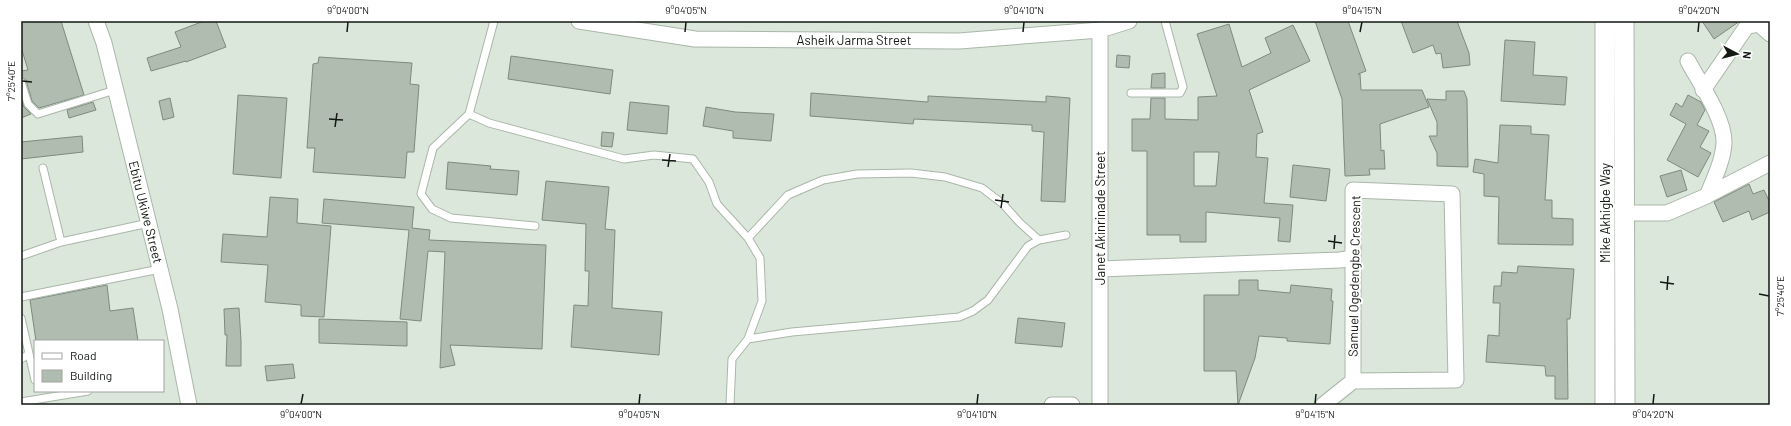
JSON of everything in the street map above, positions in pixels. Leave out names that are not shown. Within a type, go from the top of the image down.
[{"type":"street","name":"Ebitu Ukiwe Street","points":[[96,21],[104,43],[149,223],[170,309],[190,405]]},
{"type":"street","name":"Asheik Jarma Street","points":[[579,21],[695,39],[959,41],[1100,30],[1129,21]]},
{"type":"street","name":"Mike Akhigbe Way","points":[[1605,21],[1605,405]]},
{"type":"street","name":"Mike Akhigbe Way","points":[[1624,21],[1625,405]]},
{"type":"street","points":[[1703,90],[1746,26],[1759,24],[1770,34]]},
{"type":"street","name":"Janet Akinrinade Street","points":[[1100,30],[1100,405]]},
{"type":"street","points":[[1688,61],[1718,116],[1724,142],[1718,172],[1707,196]]},
{"type":"street","points":[[1625,213],[1667,213],[1707,196],[1770,163]]},
{"type":"street","name":"Samuel Ogedengbe Crescent","points":[[1353,190],[1452,194],[1456,380],[1353,381],[1353,258],[1353,190]]},
{"type":"street","points":[[1100,269],[1340,260],[1353,258]]},
{"type":"street","points":[[1323,405],[1353,381]]},
{"type":"street","points":[[1052,405],[1072,405]]},
{"type":"lane","points":[[494,21],[469,114],[433,148],[421,194],[432,209],[451,218],[535,226]]},
{"type":"lane","points":[[1131,93],[1180,93],[1183,88],[1165,21]]},
{"type":"lane","points":[[21,82],[28,104],[38,114],[115,90]]},
{"type":"lane","points":[[469,114],[503,127],[624,159],[654,154],[693,159],[709,182],[717,204],[748,238],[760,258],[762,301],[748,339],[732,359],[730,405]]},
{"type":"lane","points":[[43,168],[61,242]]},
{"type":"lane","points":[[748,238],[788,195],[823,180],[857,174],[911,173],[945,177],[982,188],[1003,204],[1020,223],[1039,240]]},
{"type":"lane","points":[[21,256],[61,242],[149,223]]},
{"type":"lane","points":[[748,339],[792,332],[958,317],[973,311],[988,300],[1028,246],[1039,240],[1066,235]]},
{"type":"lane","points":[[21,297],[160,269]]},
{"type":"lane","points":[[21,321],[34,375]]},
{"type":"lane","points":[[21,359],[30,354]]},
{"type":"lane","points":[[37,392],[39,399]]},
{"type":"lane","points":[[21,402],[82,392]]},
{"type":"building","points":[[21,21],[61,21],[84,95],[39,108],[32,101],[26,80],[21,77],[21,71],[28,70],[21,47]]},
{"type":"building","points":[[204,21],[216,21],[226,47],[186,62],[151,71],[147,58],[181,47],[175,32]]},
{"type":"building","points":[[1315,21],[1348,21],[1366,71],[1358,74],[1360,74],[1361,90],[1422,90],[1429,107],[1380,124],[1381,151],[1384,150],[1385,169],[1369,169],[1370,175],[1345,176],[1342,99]]},
{"type":"building","points":[[1401,21],[1457,21],[1469,53],[1470,65],[1443,68],[1441,53],[1436,54],[1433,45],[1413,53]]},
{"type":"building","points":[[1702,21],[1740,21],[1714,39]]},
{"type":"building","points":[[1229,24],[1242,67],[1271,53],[1265,38],[1293,25],[1310,61],[1249,90],[1263,132],[1257,134],[1256,157],[1268,158],[1264,203],[1293,205],[1290,242],[1278,241],[1280,218],[1206,212],[1206,242],[1180,242],[1180,235],[1147,235],[1147,151],[1132,151],[1132,119],[1150,119],[1151,98],[1165,98],[1165,119],[1198,120],[1198,97],[1217,96],[1197,34]],"holes":[[[1194,152],[1219,152],[1216,186],[1194,186]]]},
{"type":"building","points":[[1505,40],[1535,42],[1533,75],[1567,77],[1565,105],[1501,101]]},
{"type":"building","points":[[1117,55],[1130,56],[1129,68],[1116,67]]},
{"type":"building","points":[[511,56],[613,70],[610,94],[508,79]]},
{"type":"building","points":[[319,57],[412,63],[410,84],[419,85],[414,152],[407,152],[405,178],[313,172],[315,148],[307,148],[313,64],[318,63]]},
{"type":"building","points":[[1165,73],[1165,88],[1151,88],[1152,74]]},
{"type":"building","points":[[1446,91],[1464,91],[1467,99],[1468,167],[1437,166],[1437,153],[1429,136],[1437,136],[1437,122],[1427,99],[1446,100]]},
{"type":"building","points":[[811,93],[928,102],[928,96],[1046,102],[1046,96],[1070,98],[1065,202],[1041,201],[1044,132],[1032,131],[1032,125],[914,119],[913,124],[810,116]]},
{"type":"building","points":[[238,95],[287,98],[281,178],[233,174]]},
{"type":"building","points":[[1688,95],[1701,102],[1705,110],[1697,125],[1709,131],[1700,147],[1711,153],[1698,177],[1667,160],[1686,124],[1670,115],[1676,103],[1682,107]]},
{"type":"building","points":[[21,98],[24,107],[31,114],[21,118]]},
{"type":"building","points":[[170,98],[174,117],[163,120],[159,101]]},
{"type":"building","points":[[93,102],[96,110],[69,118],[67,110]]},
{"type":"building","points":[[630,102],[669,106],[667,134],[627,130]]},
{"type":"building","points":[[706,107],[735,112],[774,114],[771,141],[733,138],[733,131],[703,126]]},
{"type":"building","points":[[1500,125],[1531,126],[1531,134],[1549,135],[1545,200],[1552,200],[1552,218],[1573,219],[1573,245],[1498,244],[1499,197],[1484,196],[1484,174],[1473,172],[1475,159],[1498,163]]},
{"type":"building","points":[[602,132],[614,133],[612,147],[601,146]]},
{"type":"building","points":[[82,136],[83,152],[21,159],[21,142]]},
{"type":"building","points":[[448,162],[491,166],[490,169],[519,171],[517,195],[446,189]]},
{"type":"building","points":[[1293,165],[1330,169],[1326,201],[1290,197]]},
{"type":"building","points":[[1681,170],[1687,190],[1667,197],[1660,176]]},
{"type":"building","points":[[546,181],[609,187],[605,229],[615,230],[612,308],[662,312],[659,355],[571,347],[574,305],[588,306],[589,271],[585,271],[586,224],[542,220]]},
{"type":"building","points":[[1749,184],[1753,194],[1764,190],[1770,203],[1770,212],[1752,220],[1749,211],[1723,222],[1714,202]]},
{"type":"building","points":[[270,197],[298,199],[297,223],[331,226],[324,317],[301,316],[301,305],[265,302],[268,265],[221,262],[223,234],[267,237]]},
{"type":"building","points":[[324,199],[414,207],[412,228],[430,230],[429,240],[546,245],[542,349],[450,345],[455,365],[440,368],[445,252],[428,251],[421,321],[400,319],[409,230],[322,223]]},
{"type":"building","points":[[1518,266],[1574,269],[1570,319],[1567,319],[1568,399],[1555,399],[1555,376],[1546,376],[1545,366],[1486,362],[1488,335],[1499,336],[1500,303],[1493,303],[1494,286],[1501,286],[1502,272],[1517,273]]},
{"type":"building","points":[[1239,280],[1258,280],[1258,290],[1290,293],[1291,285],[1332,289],[1331,301],[1333,301],[1330,344],[1287,341],[1287,338],[1259,336],[1255,358],[1238,405],[1236,371],[1204,371],[1204,295],[1239,295]]},
{"type":"building","points":[[107,285],[110,311],[133,308],[138,340],[36,340],[30,300]]},
{"type":"building","points":[[239,308],[241,366],[226,366],[227,335],[225,335],[224,309]]},
{"type":"building","points":[[1018,318],[1065,323],[1062,347],[1015,343]]},
{"type":"building","points":[[319,319],[407,322],[407,346],[319,343]]},
{"type":"building","points":[[293,364],[295,378],[267,381],[265,366]]}]
